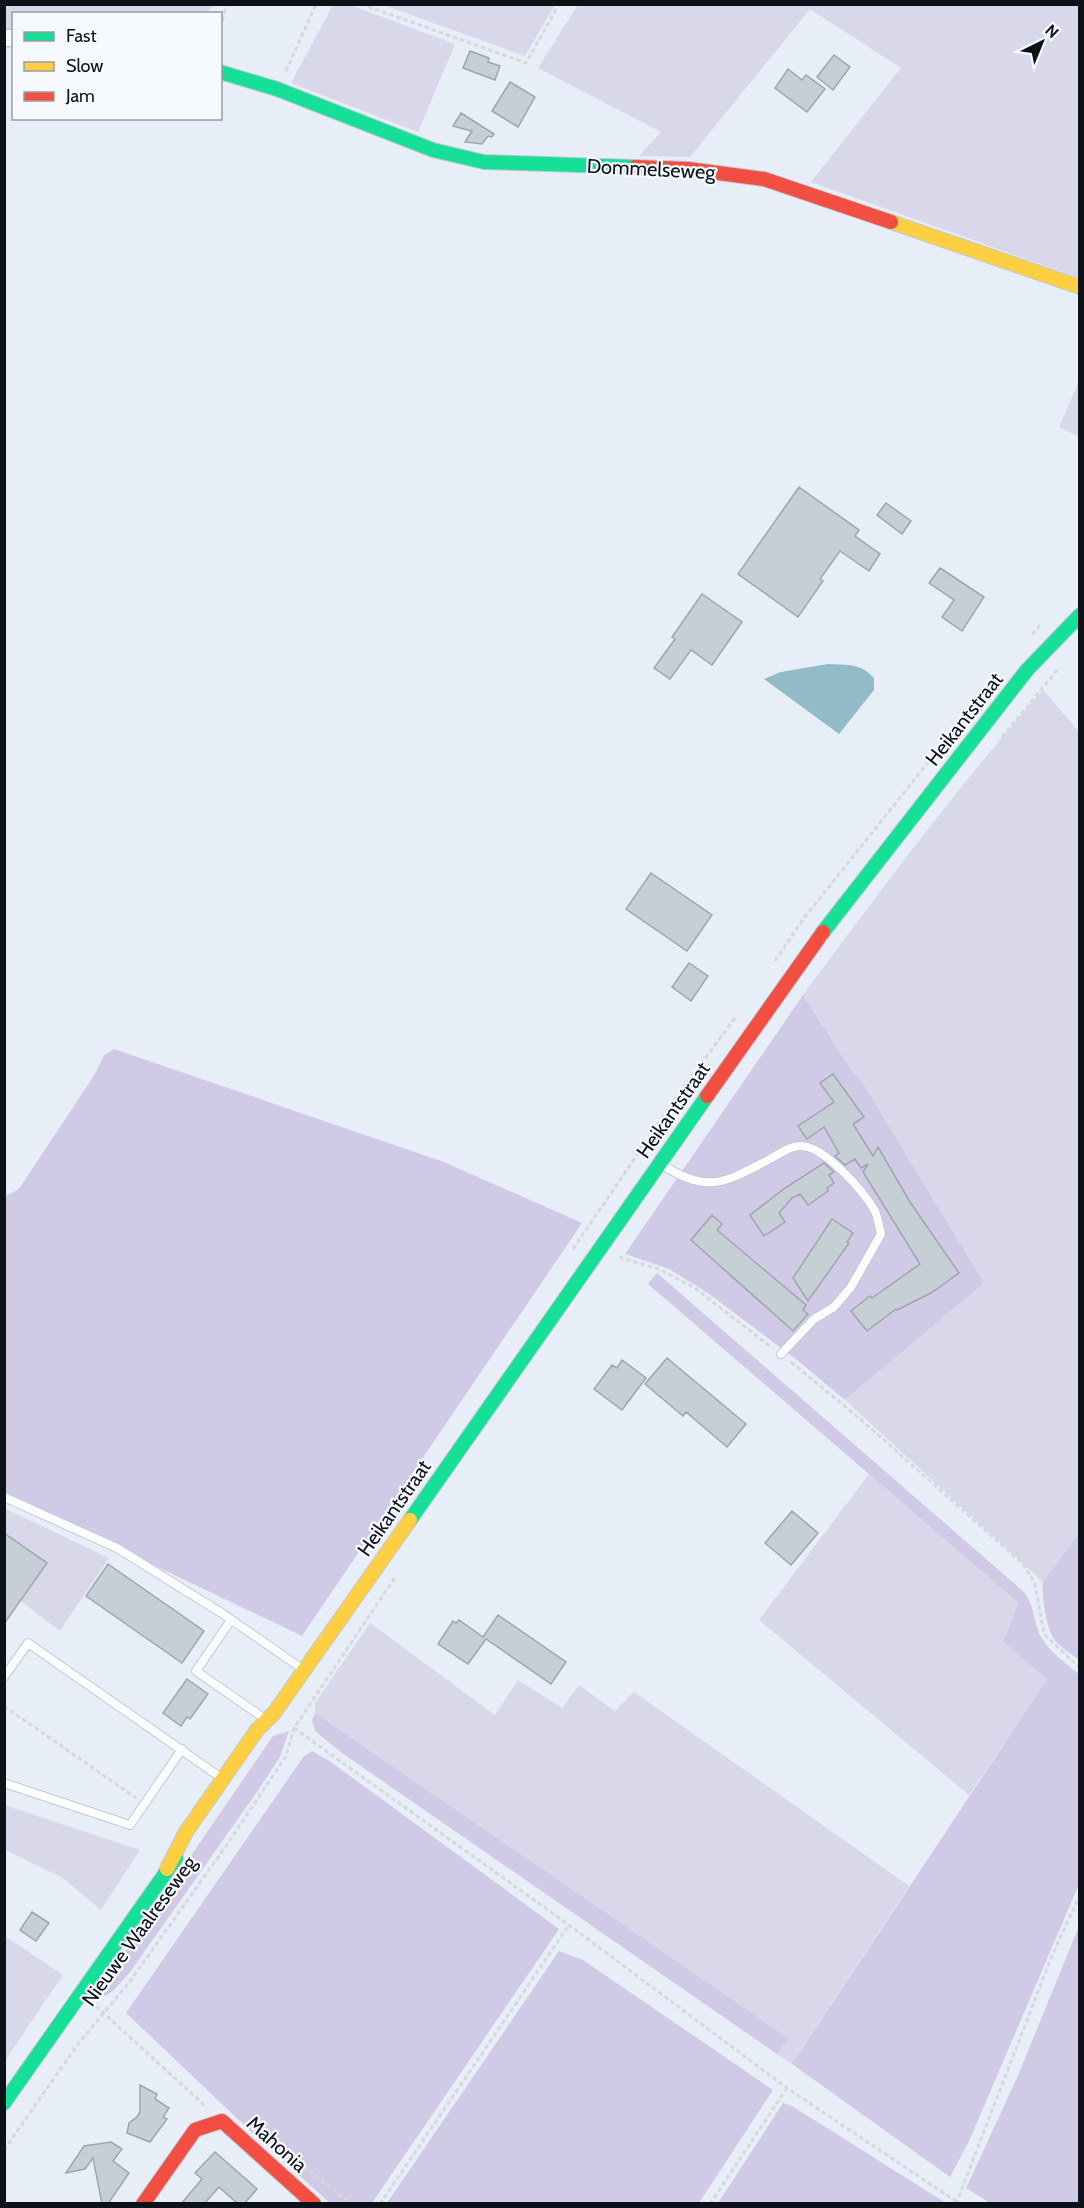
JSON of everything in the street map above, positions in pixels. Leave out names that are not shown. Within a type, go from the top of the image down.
[{"type":"street","name":"Dommelseweg","points":[[222,73],[277,89],[433,150],[484,162],[688,169],[764,179],[1080,287]]},
{"type":"street","name":"Heikantstraat","points":[[322,1645],[809,950],[1027,670],[1080,615]]},
{"type":"street","name":"Nieuwe Waalreseweg","points":[[4,2103],[167,1869],[195,1837],[227,1782],[264,1737],[270,1717],[322,1645]]},
{"type":"street","name":"Mahonia","points":[[143,2204],[195,2130],[222,2121],[314,2204]]},
{"type":"lane","points":[[659,1163],[674,1173],[698,1182],[714,1184],[787,1150],[800,1146],[811,1148],[855,1183],[875,1213],[881,1234],[850,1287],[834,1307],[814,1320],[781,1354]]},
{"type":"lane","points":[[4,1497],[117,1548],[231,1620],[304,1671]]},
{"type":"lane","points":[[231,1620],[196,1671],[270,1717]]},
{"type":"lane","points":[[4,1677],[28,1643],[227,1782]]},
{"type":"lane","points":[[4,1783],[130,1825],[182,1749]]},
{"type":"path","points":[[222,21],[227,4]]},
{"type":"path","points":[[277,89],[316,4]]},
{"type":"path","points":[[361,4],[526,63],[559,4]]},
{"type":"path","points":[[617,1256],[659,1269],[694,1288],[781,1354],[865,1423],[1023,1564],[1035,1584],[1044,1634],[1080,1668]]},
{"type":"path","points":[[4,1706],[144,1804]]},
{"type":"path","name":"Nieuwe Waalreseweg","points":[[4,2150],[78,2044],[128,1984],[286,1756],[294,1728],[569,1925]]},
{"type":"path","points":[[380,2204],[569,1925],[787,2088],[957,2203],[1053,1953],[1080,1895]]},
{"type":"path","points":[[104,2013],[222,2121]]},
{"type":"path","points":[[710,2204],[787,2088]]},
{"type":"path","points":[[271,2133],[312,2173],[352,2204]]},
{"type":"shaded area","points":[[555,4],[525,56],[387,5]]},
{"type":"shaded area","points":[[4,5],[212,5],[209,12],[12,12],[12,32],[5,31]]},
{"type":"shaded area","points":[[333,5],[350,5],[455,44],[418,132],[291,83]]},
{"type":"shaded area","points":[[578,5],[1079,5],[1079,278],[811,182],[901,68],[810,9],[690,157],[639,156],[661,132],[538,68]]},
{"type":"shaded area","points":[[1079,381],[1080,437],[1059,427]]},
{"type":"shaded area","points":[[1043,690],[1080,733],[1080,1534],[1043,1582],[845,1400],[984,1283],[863,1083],[852,1071],[803,995],[890,878]]},
{"type":"shaded area","points":[[803,995],[852,1071],[863,1083],[984,1283],[845,1400],[797,1360],[705,1291],[669,1269],[625,1254]]},
{"type":"shaded area","points":[[114,1049],[444,1162],[582,1223],[302,1636],[5,1494],[4,1197],[19,1189],[95,1074],[104,1055]]},
{"type":"shaded area","points":[[657,1273],[1024,1592],[1028,1597],[1041,1637],[1054,1653],[1079,1674],[1079,1884],[970,2139],[950,2177],[792,2064],[1047,1679],[1003,1642],[1019,1603],[648,1284]]},
{"type":"shaded area","points":[[869,1474],[1020,1603],[1003,1642],[1047,1679],[969,1795],[759,1620]]},
{"type":"shaded area","points":[[4,1508],[109,1558],[60,1631],[5,1589]]},
{"type":"shaded area","points":[[1079,1534],[1079,1660],[1056,1642],[1050,1631],[1045,1614],[1043,1582]]},
{"type":"shaded area","points":[[370,1623],[495,1715],[518,1680],[562,1708],[579,1685],[615,1711],[634,1692],[909,1886],[792,2064],[777,2054],[787,2038],[315,1713],[315,1703]]},
{"type":"shaded area","points":[[315,1713],[788,2038],[777,2054],[342,1753],[315,1731],[312,1720]]},
{"type":"shaded area","points":[[289,1731],[280,1757],[259,1789],[130,1972],[113,1991],[105,1996],[98,1991],[273,1736]]},
{"type":"shaded area","points":[[312,1751],[331,1762],[559,1929],[372,2203],[330,2203],[126,2013],[304,1756]]},
{"type":"shaded area","points":[[4,1805],[140,1850],[101,1910],[63,1878],[5,1850]]},
{"type":"shaded area","points":[[1079,1926],[1079,2203],[990,2203],[966,2188],[1017,2078]]},
{"type":"shaded area","points":[[5,1936],[63,1975],[5,2061]]},
{"type":"shaded area","points":[[559,1951],[583,1960],[773,2090],[699,2203],[387,2203]]},
{"type":"shaded area","points":[[783,2103],[792,2106],[946,2203],[718,2203]]},
{"type":"water","points":[[828,664],[859,667],[874,678],[874,690],[839,734],[764,679],[781,672]]},
{"type":"building","points":[[470,51],[489,58],[488,62],[500,66],[495,80],[463,68]]},
{"type":"building","points":[[834,55],[850,67],[833,90],[817,77]]},
{"type":"building","points":[[788,69],[802,80],[806,75],[825,89],[807,112],[775,88]]},
{"type":"building","points":[[510,82],[535,97],[518,127],[492,111]]},
{"type":"building","points":[[461,113],[494,134],[492,137],[488,136],[482,144],[465,142],[472,131],[453,126]]},
{"type":"building","points":[[799,487],[859,530],[855,536],[880,554],[869,571],[840,551],[820,579],[823,581],[798,617],[738,574]]},
{"type":"building","points":[[886,503],[911,521],[902,534],[877,515]]},
{"type":"building","points":[[940,568],[984,597],[962,631],[942,617],[954,600],[929,583]]},
{"type":"building","points":[[702,594],[742,622],[712,665],[691,650],[670,679],[654,668],[675,639],[672,637]]},
{"type":"building","points":[[651,873],[712,915],[687,951],[626,909]]},
{"type":"building","points":[[689,963],[708,976],[691,1001],[672,987]]},
{"type":"building","points":[[833,1074],[864,1117],[853,1124],[873,1156],[878,1147],[910,1202],[959,1273],[931,1293],[896,1309],[867,1331],[851,1311],[920,1264],[863,1172],[868,1164],[861,1168],[855,1159],[845,1165],[835,1156],[839,1153],[824,1127],[807,1139],[798,1126],[834,1102],[820,1083]]},
{"type":"building","points":[[824,1163],[834,1172],[829,1175],[834,1183],[827,1188],[828,1191],[808,1205],[800,1194],[792,1198],[779,1213],[785,1222],[764,1236],[750,1215],[785,1188]]},
{"type":"building","points":[[712,1215],[722,1224],[717,1230],[806,1305],[803,1310],[808,1314],[793,1331],[691,1240]]},
{"type":"building","points":[[832,1219],[853,1233],[847,1242],[849,1243],[808,1301],[793,1278]]},
{"type":"building","points":[[667,1358],[746,1424],[727,1447],[686,1412],[683,1416],[645,1384]]},
{"type":"building","points":[[622,1360],[646,1378],[622,1410],[594,1389],[612,1365],[617,1368]]},
{"type":"building","points":[[792,1511],[818,1533],[791,1565],[765,1543]]},
{"type":"building","points":[[4,1533],[47,1563],[4,1624]]},
{"type":"building","points":[[108,1564],[204,1631],[182,1663],[86,1596]]},
{"type":"building","points":[[498,1615],[566,1662],[551,1684],[486,1639],[468,1664],[438,1644],[453,1621],[456,1623],[459,1620],[483,1637]]},
{"type":"building","points":[[187,1679],[208,1694],[190,1719],[187,1717],[181,1726],[163,1713]]},
{"type":"building","points":[[32,1912],[49,1923],[36,1941],[20,1930]]},
{"type":"building","points":[[140,2085],[157,2094],[155,2099],[169,2108],[163,2117],[167,2119],[150,2142],[127,2133],[129,2123],[140,2112]]},
{"type":"building","points":[[111,2142],[122,2149],[113,2161],[129,2173],[108,2204],[102,2204],[93,2158],[85,2169],[66,2173],[84,2146]]},
{"type":"building","points":[[215,2152],[257,2189],[244,2204],[238,2204],[219,2187],[204,2204],[181,2204],[202,2179],[195,2173]]},
{"type":"traffic: fast","points":[[222,73],[277,89],[433,150],[484,162],[635,167]]},
{"type":"traffic: fast","points":[[823,932],[1027,670],[1080,615]]},
{"type":"traffic: fast","points":[[410,1520],[707,1096]]},
{"type":"traffic: fast","points":[[4,2103],[176,1858]]},
{"type":"traffic: slow","points":[[891,222],[1080,287]]},
{"type":"traffic: slow","points":[[167,1869],[186,1832],[257,1730],[274,1713],[410,1520]]},
{"type":"traffic: jam","points":[[635,167],[688,169],[764,179],[891,222]]},
{"type":"traffic: jam","points":[[707,1096],[823,932]]},
{"type":"traffic: jam","points":[[143,2204],[195,2130],[222,2121],[314,2204]]}]
